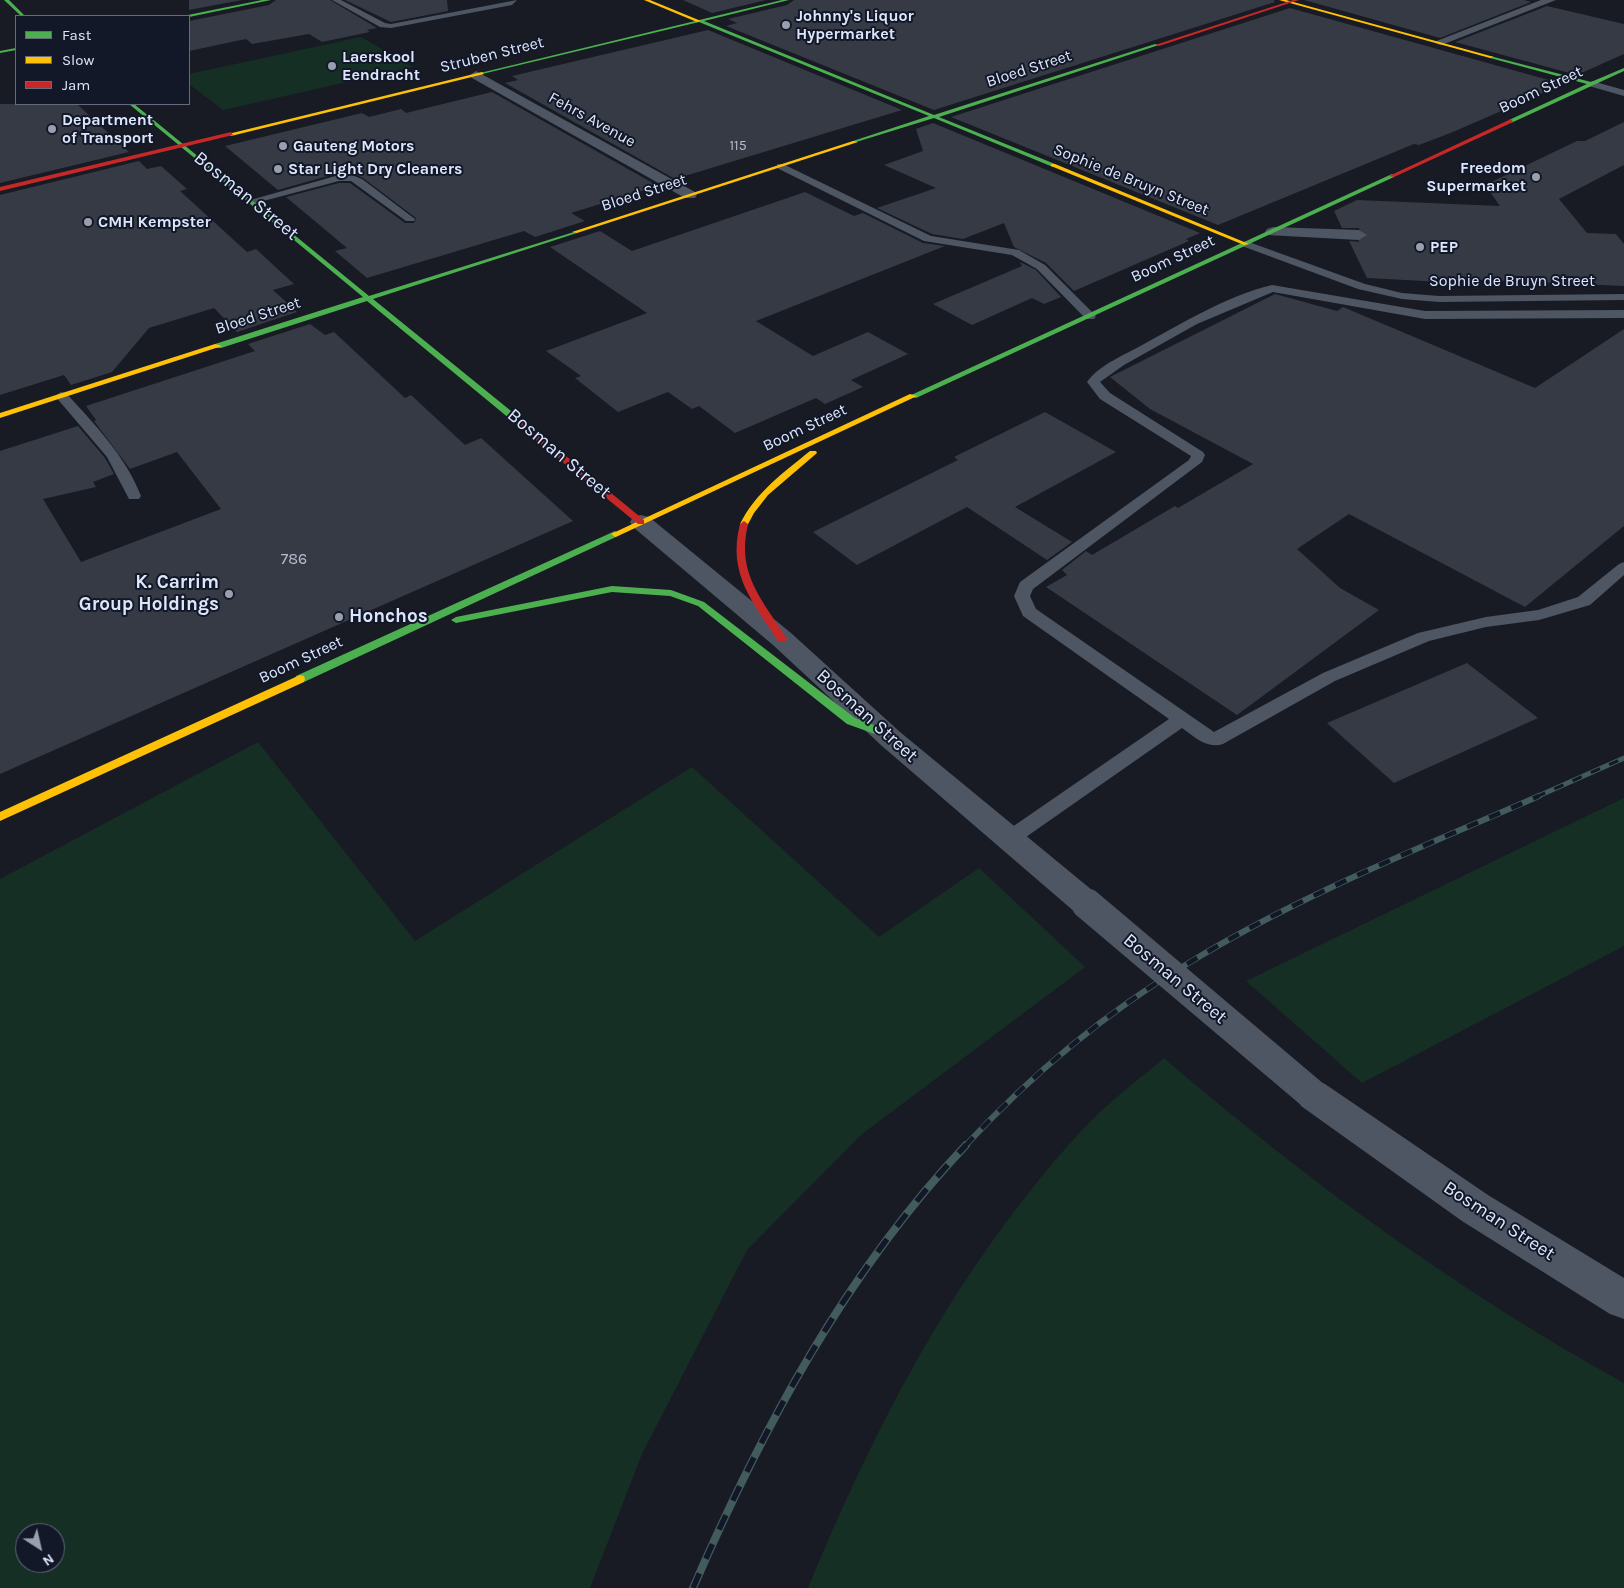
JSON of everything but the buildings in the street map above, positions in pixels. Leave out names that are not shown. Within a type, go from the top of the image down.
[{"type":"main road","points":[[6,0],[22,15]]},
{"type":"main road","points":[[190,15],[269,0]]},
{"type":"main road","name":"Sophie de Bruyn Street","points":[[646,0],[1246,244]]},
{"type":"main road","name":"Struben Street","points":[[0,189],[787,0]]},
{"type":"main road","points":[[1290,1],[1592,84]]},
{"type":"main road","name":"Bloed Street","points":[[0,416],[1290,1]]},
{"type":"main road","points":[[0,52],[15,49]]},
{"type":"main road","name":"Boom Street","points":[[0,817],[1624,69]]},
{"type":"main road","name":"Bosman Street","points":[[132,105],[184,145],[641,522]]},
{"type":"main road","points":[[782,639],[744,578],[736,548],[740,529],[746,516],[760,500],[841,430]]},
{"type":"main road","points":[[398,633],[612,589],[671,593],[687,598],[708,609],[851,721],[886,734]]},
{"type":"street","points":[[1440,42],[1551,0]]},
{"type":"street","name":"Fehrs Avenue","points":[[476,76],[690,195]]},
{"type":"street","points":[[1273,232],[1360,235]]},
{"type":"street","name":"Bosman Street","points":[[641,522],[782,639],[886,734],[1313,1096],[1475,1208],[1624,1300]]},
{"type":"lane","points":[[336,0],[383,25],[391,26],[512,3],[513,0]]},
{"type":"lane","points":[[1592,84],[1624,93]]},
{"type":"lane","points":[[780,166],[928,239],[1015,252],[1041,267],[1090,316]]},
{"type":"lane","points":[[252,201],[339,178],[352,178],[410,219]]},
{"type":"lane","name":"Sophie de Bruyn Street","points":[[1246,244],[1362,287],[1402,296],[1439,299],[1624,297]]},
{"type":"lane","points":[[1624,314],[1425,315],[1272,288],[1250,295],[1178,329],[1105,371],[1093,382],[1104,396],[1198,454],[1195,462],[1026,586],[1022,596],[1030,612],[1211,739],[1217,739],[1329,677],[1424,637],[1486,622],[1539,615],[1584,601],[1624,566]]},
{"type":"lane","points":[[61,396],[119,463],[127,476],[134,496]]},
{"type":"lane","points":[[1009,839],[1182,719]]},
{"type":"green space","points":[[361,37],[413,67],[223,110],[190,85],[190,74]]},
{"type":"green space","points":[[258,742],[415,941],[692,767],[879,937],[979,868],[1085,967],[862,1134],[747,1250],[642,1454],[590,1588],[0,1588],[0,879]]},
{"type":"green space","points":[[1624,798],[1624,946],[1362,1083],[1246,981]]},
{"type":"green space","points":[[1164,1058],[1218,1104],[1329,1191],[1444,1273],[1563,1348],[1624,1383],[1624,1588],[808,1588],[853,1486],[902,1386],[959,1291],[990,1245],[1050,1166],[1088,1124]]},
{"type":"tunnel","points":[[1359,235],[1562,242]]},
{"type":"railway","points":[[1536,797],[1624,758]]},
{"type":"railway","points":[[965,1146],[1016,1095],[1070,1047],[1127,1003],[1187,964],[1272,916],[1360,874],[1539,796]]},
{"type":"railway","points":[[693,1588],[748,1470],[810,1354],[882,1245],[966,1145]]},
{"type":"traffic: fast","points":[[6,0],[22,15]]},
{"type":"traffic: fast","points":[[190,15],[269,0]]},
{"type":"traffic: fast","points":[[482,73],[787,0]]},
{"type":"traffic: fast","points":[[699,21],[1053,165]]},
{"type":"traffic: fast","points":[[855,142],[1157,45]]},
{"type":"traffic: fast","points":[[0,52],[15,49]]},
{"type":"traffic: fast","points":[[1492,57],[1592,84]]},
{"type":"traffic: fast","points":[[1511,121],[1624,69]]},
{"type":"traffic: fast","points":[[132,105],[513,417]]},
{"type":"traffic: fast","points":[[913,396],[1392,176]]},
{"type":"traffic: fast","points":[[218,346],[575,232]]},
{"type":"traffic: fast","points":[[300,679],[615,534]]},
{"type":"traffic: fast","points":[[456,620],[612,589],[671,593],[701,604],[851,721],[886,734]]},
{"type":"traffic: slow","points":[[646,0],[699,21]]},
{"type":"traffic: slow","points":[[1281,0],[1492,57]]},
{"type":"traffic: slow","points":[[231,134],[482,73]]},
{"type":"traffic: slow","points":[[575,232],[855,142]]},
{"type":"traffic: slow","points":[[1053,165],[1246,244]]},
{"type":"traffic: slow","points":[[0,416],[218,346]]},
{"type":"traffic: slow","points":[[615,534],[913,396]]},
{"type":"traffic: slow","points":[[744,524],[756,503],[784,476],[813,453]]},
{"type":"traffic: slow","points":[[0,817],[300,679]]},
{"type":"traffic: jam","points":[[1157,45],[1297,0]]},
{"type":"traffic: jam","points":[[1392,176],[1511,121]]},
{"type":"traffic: jam","points":[[0,189],[231,134]]},
{"type":"traffic: jam","points":[[513,417],[641,522]]},
{"type":"traffic: jam","points":[[744,524],[740,540],[743,570],[748,584],[782,639]]},
{"type":"place","name":"Johnny's Liquor Hypermarket","points":[[786,25]]},
{"type":"place","name":"Laerskool Eendracht","points":[[332,66]]},
{"type":"place","name":"Department of Transport","points":[[52,129]]},
{"type":"place","name":"Gauteng Motors","points":[[283,146]]},
{"type":"place","name":"Star Light Dry Cleaners","points":[[278,169]]},
{"type":"place","name":"Freedom Supermarket","points":[[1536,177]]},
{"type":"place","name":"CMH Kempster","points":[[88,222]]},
{"type":"place","name":"PEP","points":[[1420,247]]},
{"type":"place","name":"K. Carrim Group Holdings","points":[[229,594]]},
{"type":"place","name":"Honchos","points":[[339,617]]}]
